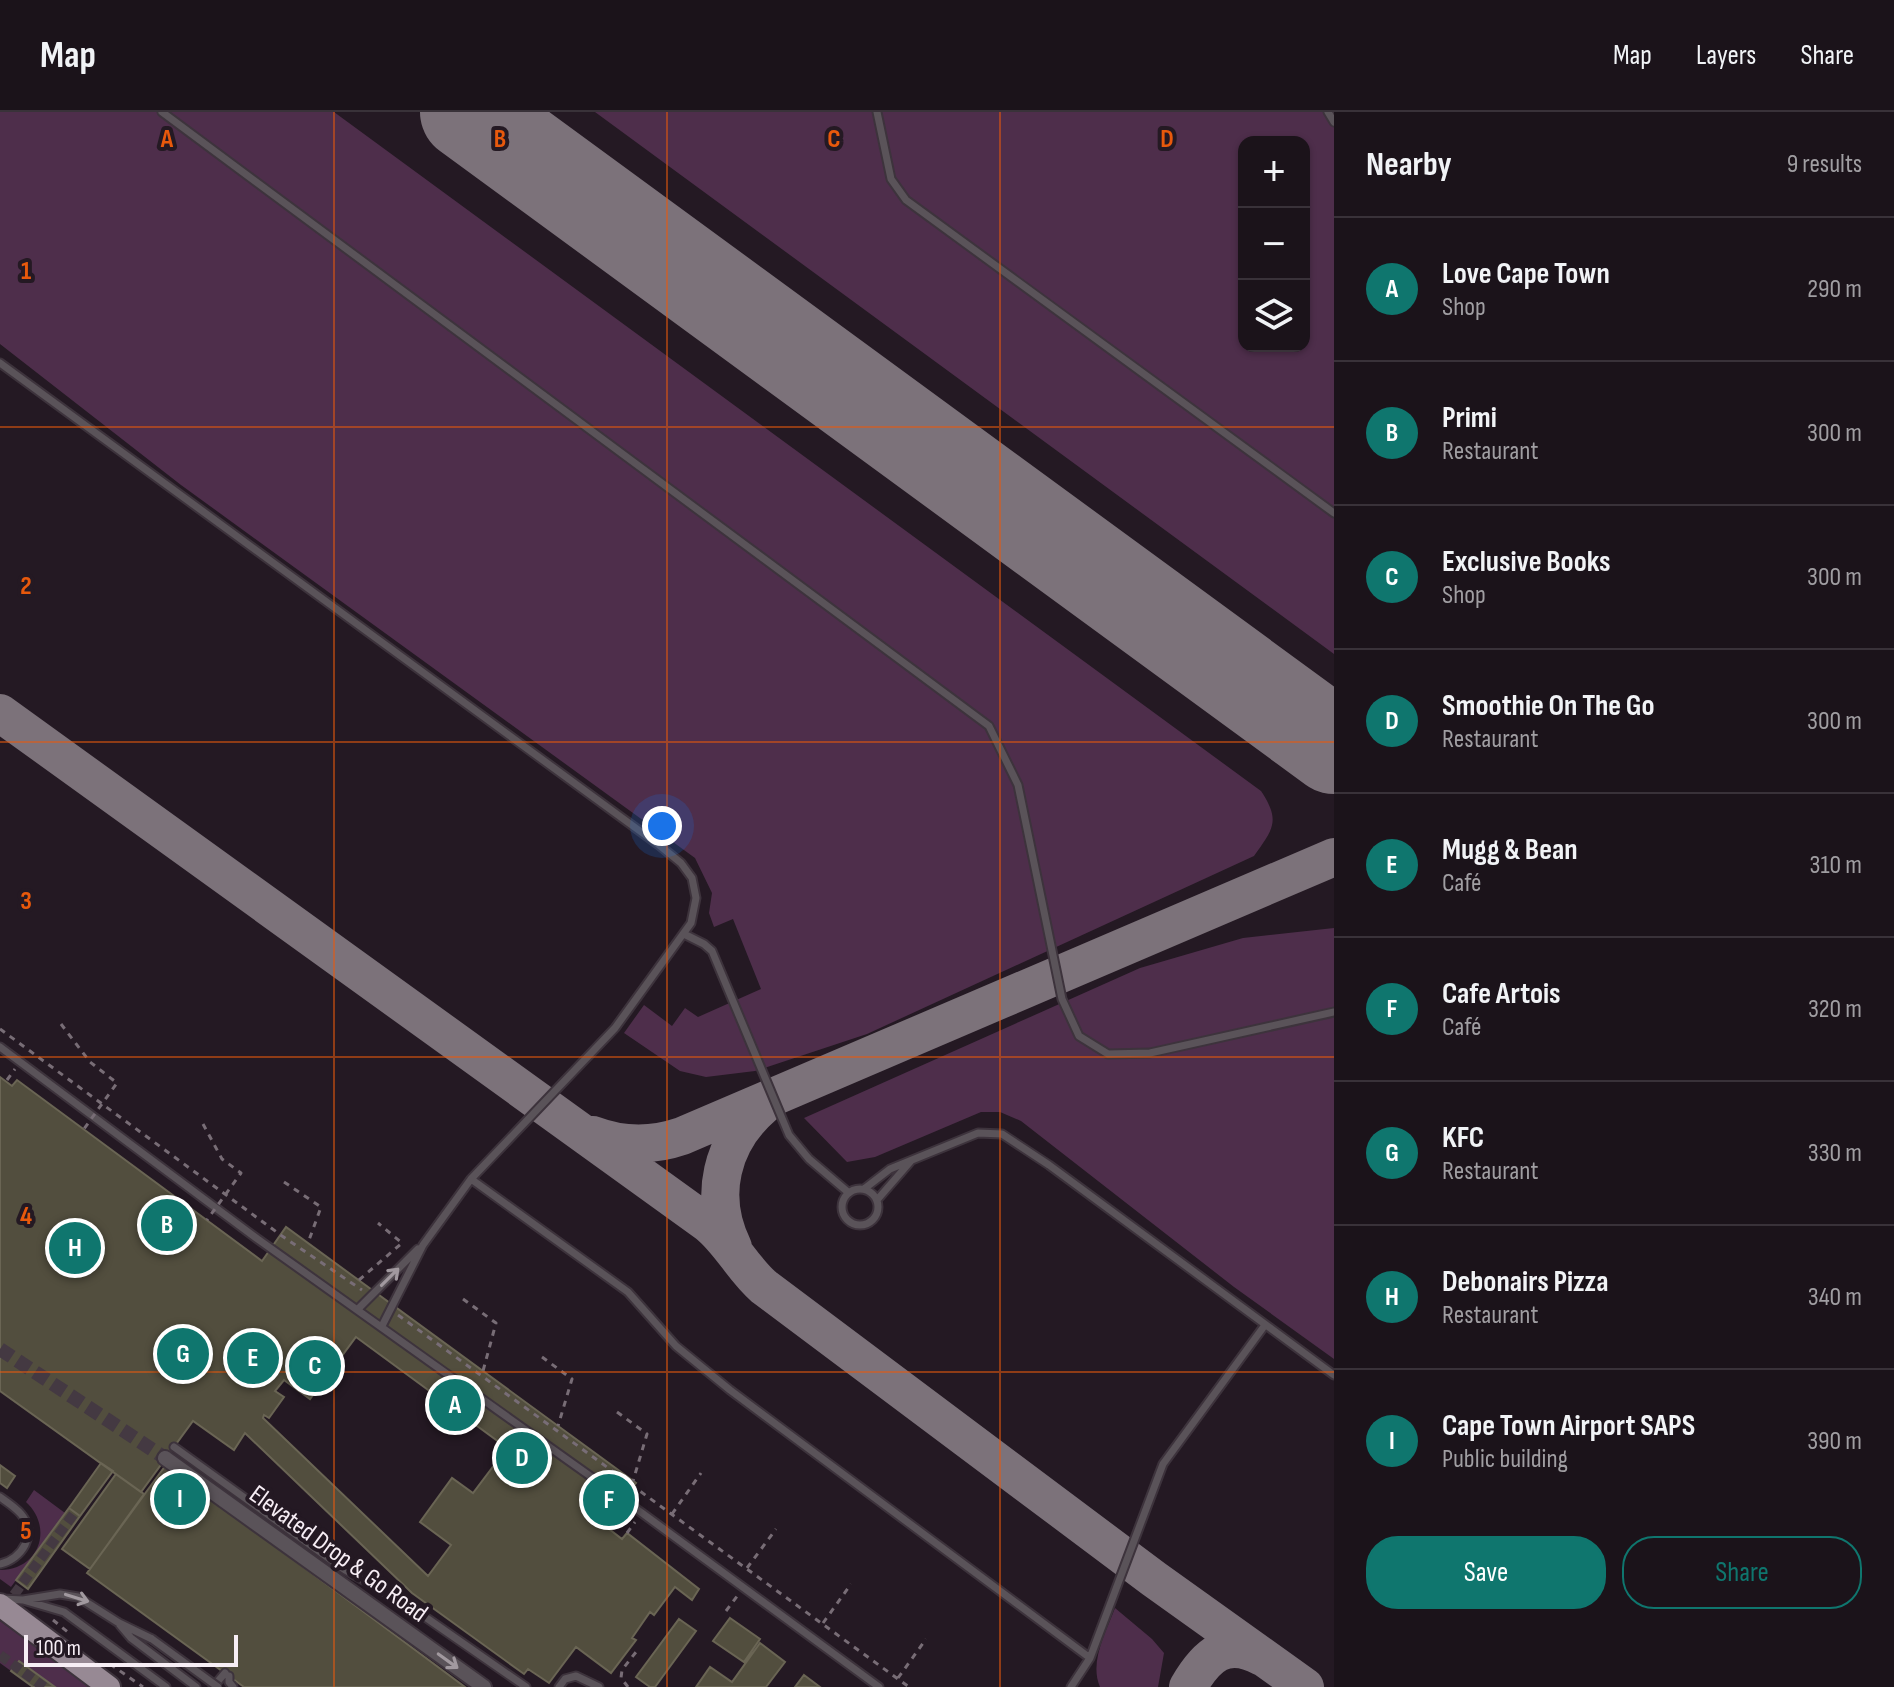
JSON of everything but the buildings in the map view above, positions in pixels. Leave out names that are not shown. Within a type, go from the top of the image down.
[{"type":"main road","points":[[0,1605],[109,1687]]},
{"type":"street","name":"Elevated Drop & Go Road","points":[[170,1452],[484,1687]]},
{"type":"lane","points":[[162,112],[989,726],[1018,785],[1062,999],[1079,1036],[1108,1054],[1150,1053],[1334,1012]]},
{"type":"lane","points":[[877,112],[891,179],[906,200],[1334,513]]},
{"type":"lane","points":[[1328,112],[1334,122]]},
{"type":"lane","points":[[0,363],[674,857],[687,870],[695,891],[694,915],[684,934],[615,1028],[471,1179],[423,1245],[382,1326]]},
{"type":"lane","points":[[684,934],[712,951],[789,1135],[809,1159],[849,1193]]},
{"type":"lane","points":[[0,1047],[147,1158],[879,1687]]},
{"type":"lane","points":[[911,1161],[877,1200],[875,1217],[871,1221],[859,1225],[848,1220],[843,1209],[849,1193],[864,1189],[890,1169],[978,1133],[1002,1134],[1049,1165],[1334,1375]]},
{"type":"lane","points":[[471,1179],[628,1292],[676,1346],[730,1390],[1090,1658]]},
{"type":"lane","points":[[864,1189],[877,1200]]},
{"type":"lane","points":[[358,1309],[423,1245]]},
{"type":"lane","points":[[1074,1685],[1090,1658],[1163,1464],[1265,1325]]},
{"type":"lane","points":[[170,1452],[345,1570],[405,1603],[526,1687]]},
{"type":"lane","points":[[0,1497],[24,1517],[28,1531],[19,1555],[12,1561],[0,1564]]},
{"type":"lane","points":[[28,1601],[60,1594],[78,1597],[152,1639],[215,1687],[227,1674],[233,1687]]},
{"type":"lane","points":[[0,1599],[28,1601],[64,1612],[166,1687]]},
{"type":"lane","points":[[119,1623],[131,1638],[196,1687]]},
{"type":"lane","points":[[559,1687],[565,1679],[576,1676],[599,1687]]},
{"type":"path","points":[[61,1024],[90,1062],[117,1083],[84,1129]]},
{"type":"path","points":[[0,1029],[282,1236],[371,1296]]},
{"type":"path","points":[[203,1124],[222,1159],[241,1173],[207,1220]]},
{"type":"path","points":[[284,1182],[321,1207],[308,1243]]},
{"type":"path","points":[[359,1280],[402,1243],[378,1223]]},
{"type":"path","points":[[463,1299],[496,1323],[483,1371]]},
{"type":"path","points":[[390,1309],[909,1687]]},
{"type":"path","points":[[542,1357],[572,1379],[558,1426]]},
{"type":"path","points":[[617,1412],[647,1434],[633,1481]]},
{"type":"path","points":[[672,1514],[701,1473]]},
{"type":"path","points":[[747,1569],[776,1529]]},
{"type":"path","points":[[822,1624],[851,1584]]},
{"type":"path","points":[[28,1601],[80,1641]]},
{"type":"path","points":[[898,1679],[926,1639]]},
{"type":"path","points":[[628,1687],[621,1678],[622,1670],[636,1652]]},
{"type":"path","points":[[106,1660],[143,1687]]},
{"type":"shaded area","points":[[0,112],[334,112],[1261,791],[1273,818],[1266,839],[1254,856],[867,1034],[755,1071],[706,1077],[680,1071],[624,1033],[644,1005],[672,1026],[685,1008],[698,1017],[761,989],[733,919],[714,927],[709,913],[712,893],[695,858],[181,485],[0,344]]},
{"type":"shaded area","points":[[595,112],[1334,112],[1334,654]]},
{"type":"shaded area","points":[[1334,928],[1334,1359],[1234,1287],[1021,1121],[1000,1112],[981,1112],[875,1157],[847,1162],[804,1118],[1140,968],[1243,938]]},
{"type":"shaded area","points":[[34,1490],[65,1513],[11,1587],[0,1579],[0,1570],[24,1563],[38,1546],[39,1524],[35,1512],[26,1502]]},
{"type":"shaded area","points":[[1115,1608],[1164,1653],[1158,1687],[1100,1687],[1096,1667],[1103,1637]]},
{"type":"shaded area","points":[[0,1621],[90,1687],[55,1687],[19,1661],[11,1671],[0,1663]]},
{"type":"taxiway","points":[[1288,712],[1334,749]]},
{"type":"taxiway","points":[[0,713],[707,1223],[764,1287],[1154,1579],[1305,1687]]},
{"type":"taxiway","points":[[593,1135],[638,1143],[660,1142],[682,1136],[1334,857]]},
{"type":"taxiway","points":[[733,1247],[721,1208],[723,1171],[738,1136],[764,1105]]},
{"type":"taxiway","points":[[1188,1687],[1202,1666],[1218,1653],[1237,1649],[1262,1657]]},
{"type":"runway","points":[[468,112],[1334,746]]},
{"type":"tunnel","points":[[0,1349],[165,1458]]},
{"type":"tunnel","points":[[5,1607],[75,1512]]},
{"type":"tunnel","points":[[0,1655],[44,1687]]},
{"type":"place","name":"Primi","points":[[167,1225]]},
{"type":"place","name":"Debonairs Pizza","points":[[75,1248]]},
{"type":"place","name":"KFC","points":[[183,1354]]},
{"type":"place","name":"Mugg & Bean","points":[[253,1358]]},
{"type":"place","name":"Exclusive Books","points":[[315,1366]]},
{"type":"place","name":"Love Cape Town","points":[[455,1405]]},
{"type":"place","name":"Smoothie On The Go","points":[[522,1458]]},
{"type":"place","name":"Cape Town Airport SAPS","points":[[180,1499]]},
{"type":"place","name":"Cafe Artois","points":[[609,1500]]}]
